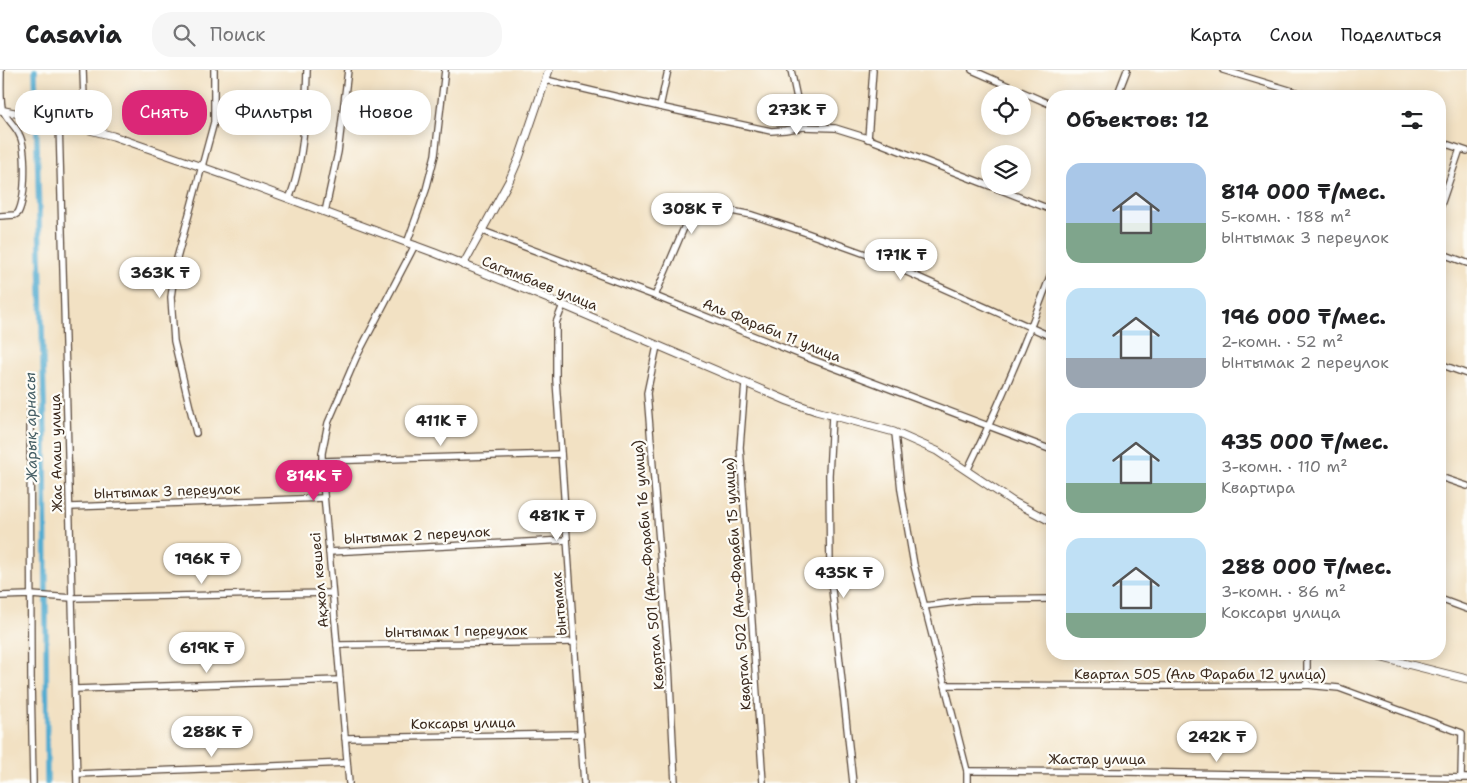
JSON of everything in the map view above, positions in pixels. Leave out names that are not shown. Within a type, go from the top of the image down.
[{"type":"street","points":[[0,70],[1,110],[17,130],[22,143],[23,200],[20,209],[15,215],[0,216]]},
{"type":"street","points":[[83,70],[84,90]]},
{"type":"street","points":[[196,433],[174,341],[171,297],[176,262],[214,122],[214,70]]},
{"type":"street","points":[[289,199],[296,183],[301,156],[307,70]]},
{"type":"street","points":[[325,212],[338,152],[348,70]]},
{"type":"street","name":"Ақжол көшесі","points":[[349,783],[322,461],[328,422],[356,358],[411,244],[435,156],[445,70]]},
{"type":"street","points":[[463,265],[483,231],[516,166],[549,70]]},
{"type":"street","points":[[660,107],[668,70]]},
{"type":"street","points":[[791,70],[803,127]]},
{"type":"street","points":[[868,139],[873,70]]},
{"type":"street","points":[[972,70],[1046,102]]},
{"type":"street","points":[[1119,90],[1127,70]]},
{"type":"street","points":[[1224,70],[1289,90]]},
{"type":"street","points":[[546,80],[772,131],[803,127],[835,128],[981,183]]},
{"type":"street","name":"Сагымбаев улица","points":[[1,110],[15,113]]},
{"type":"street","name":"Жас Алаш улица","points":[[59,135],[77,783]]},
{"type":"street","name":"Сагымбаев улица","points":[[106,135],[202,167],[411,244],[562,305],[788,401],[832,416],[895,433],[937,451],[1012,501],[1046,519]]},
{"type":"street","points":[[1446,144],[1467,151]]},
{"type":"street","points":[[1446,190],[1460,149]]},
{"type":"street","points":[[1013,195],[1046,208]]},
{"type":"street","points":[[655,296],[689,216],[695,208],[701,205],[752,215],[871,256],[1046,336]]},
{"type":"street","name":"Аль Фараби 11 улица","points":[[483,231],[655,296],[811,359],[1046,448]]},
{"type":"street","points":[[1446,255],[1467,263]]},
{"type":"street","points":[[967,471],[989,426],[1046,286]]},
{"type":"street","name":"Ынтымак","points":[[562,305],[556,323],[555,342],[584,783]]},
{"type":"street","name":"Квартал 501 (Аль-Фараби 16 улица)","points":[[656,346],[647,393],[669,664],[675,783]]},
{"type":"street","points":[[1446,366],[1467,374]]},
{"type":"street","name":"Квартал 502 (Аль-Фараби 15 улица)","points":[[745,383],[740,447],[763,783]]},
{"type":"street","points":[[30,399],[33,783]]},
{"type":"street","points":[[832,416],[829,475],[830,571],[854,783]]},
{"type":"street","points":[[895,433],[901,490],[914,565],[967,771],[966,783]]},
{"type":"street","points":[[322,461],[561,454]]},
{"type":"street","points":[[1446,478],[1467,486]]},
{"type":"street","name":"Ынтымак 3 переулок","points":[[70,507],[324,498]]},
{"type":"street","name":"Ынтымак 2 переулок","points":[[329,552],[567,540]]},
{"type":"street","points":[[0,596],[31,595],[72,598],[332,593]]},
{"type":"street","points":[[924,606],[972,600],[1046,598]]},
{"type":"street","points":[[1446,601],[1467,609]]},
{"type":"street","name":"Ынтымак 1 переулок","points":[[337,645],[575,642]]},
{"type":"street","points":[[1307,660],[1307,684]]},
{"type":"street","points":[[1391,660],[1467,679]]},
{"type":"street","points":[[75,689],[340,680]]},
{"type":"street","name":"Квартал 505 (Аль Фараби 12 улица)","points":[[945,685],[1166,686],[1307,684],[1339,688],[1462,733],[1464,778]]},
{"type":"street","name":"Коксары улица","points":[[345,738],[581,734]]},
{"type":"street","points":[[77,774],[347,763]]},
{"type":"street","name":"Жастар улица","points":[[967,771],[1464,778]]},
{"type":"waterway","name":"Жарық арнасы","points":[[35,70],[45,434],[47,783]]}]
